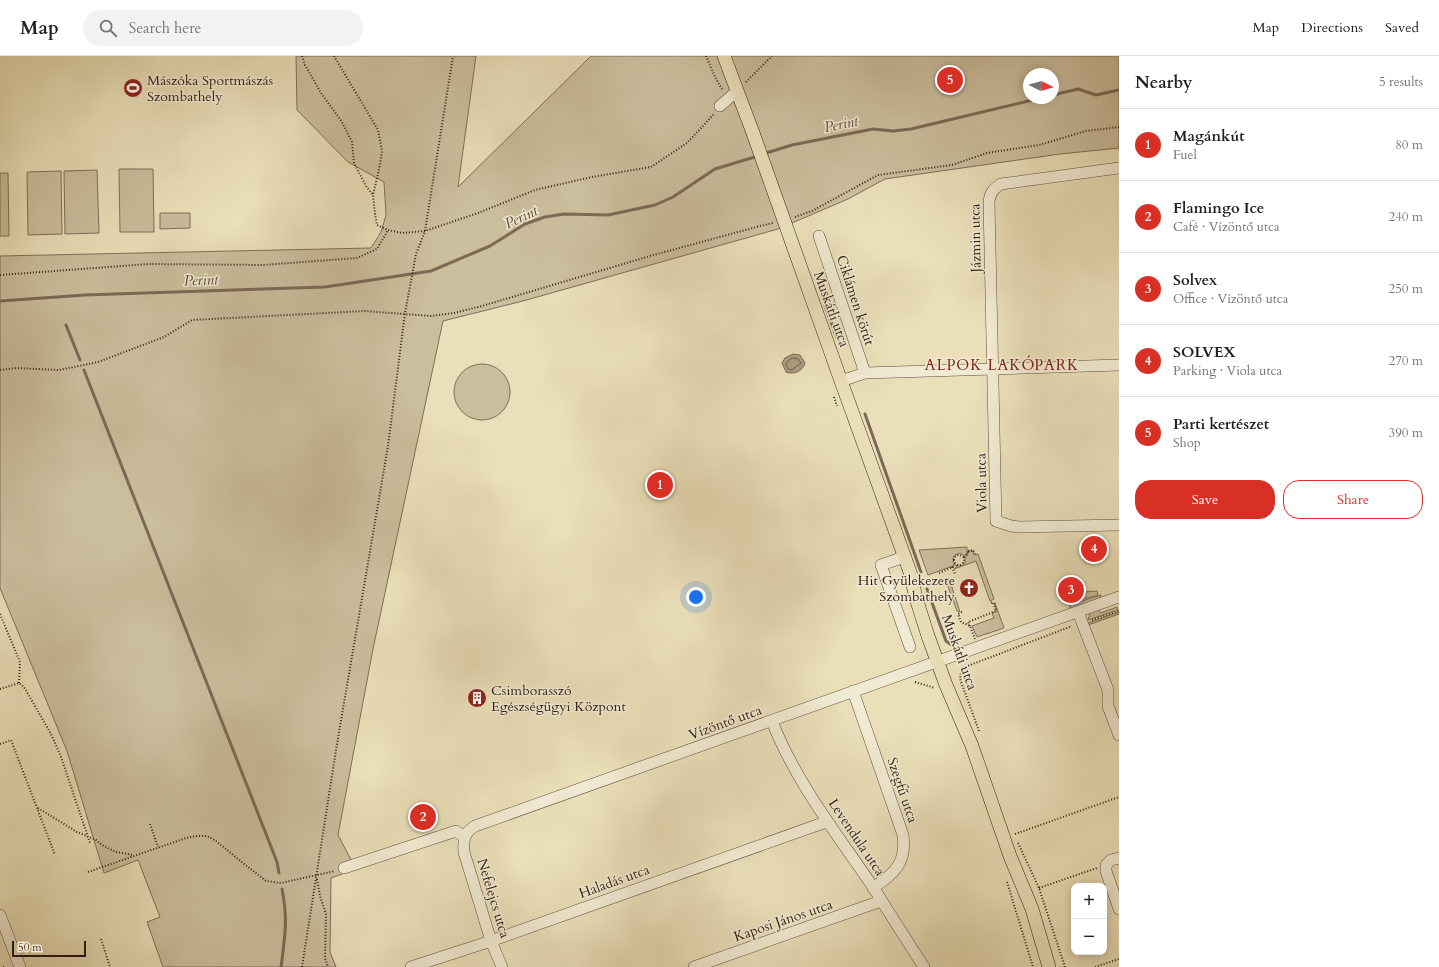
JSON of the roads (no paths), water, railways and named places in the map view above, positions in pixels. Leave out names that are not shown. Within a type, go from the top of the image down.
[{"type":"main road","name":"Muskátli utca","points":[[724,56],[753,132],[904,557],[923,598],[942,660],[964,710],[972,746],[1010,856],[1041,967]]},
{"type":"main road","name":"Muskátli utca","points":[[1010,856],[1032,909],[1049,967]]},
{"type":"street","points":[[720,106],[737,91]]},
{"type":"street","name":"Jázmin utca","points":[[993,369],[990,195],[994,189],[1001,184],[1119,168]]},
{"type":"street","name":"Ciklámen körút","points":[[819,236],[865,373]]},
{"type":"street","points":[[841,381],[865,373],[1119,365]]},
{"type":"street","name":"Viola utca","points":[[993,369],[996,521],[1010,526],[1019,527],[1119,525]]},
{"type":"street","points":[[904,557],[881,565],[910,647]]},
{"type":"street","name":"Vízöntő utca","points":[[464,837],[468,830],[475,826],[1119,598]]},
{"type":"street","points":[[1078,612],[1108,690],[1108,706],[1119,736]]},
{"type":"street","name":"Szegfű utca","points":[[853,692],[903,836],[904,845],[903,857],[898,868],[890,876],[873,888]]},
{"type":"street","name":"Levendula utca","points":[[772,721],[785,750],[826,822],[873,888],[924,967]]},
{"type":"street","name":"Haladás utca","points":[[411,967],[491,941],[826,822]]},
{"type":"street","points":[[344,868],[456,831],[464,837]]},
{"type":"street","name":"Nefelejcs utca","points":[[464,837],[464,852],[491,941],[502,967]]},
{"type":"street","points":[[1119,858],[1111,860],[1106,865],[1106,871],[1119,907]]},
{"type":"street","name":"Kaposi János utca","points":[[694,967],[881,901]]},
{"type":"street","points":[[0,915],[20,967]]},
{"type":"water","points":[[793,354],[800,355],[805,363],[800,370],[795,373],[789,373],[786,372],[782,363],[785,358]]},
{"type":"waterway","name":"Perint","points":[[1059,94],[1078,89],[1096,95],[1119,90]]},
{"type":"waterway","name":"Perint","points":[[763,154],[792,145],[873,129],[893,131],[911,129],[1023,102]]},
{"type":"waterway","name":"Perint","points":[[0,301],[85,295],[325,287],[431,271],[490,246],[525,224],[545,217],[564,214],[608,215],[655,205],[673,197],[715,169],[758,156]]},
{"type":"waterway","points":[[825,306],[837,338]]},
{"type":"waterway","points":[[66,325],[80,360]]},
{"type":"waterway","points":[[84,370],[277,862],[279,873]]},
{"type":"waterway","points":[[865,414],[921,572]]},
{"type":"waterway","points":[[927,589],[946,641],[953,646]]},
{"type":"waterway","points":[[281,967],[285,937],[285,910],[282,889]]},
{"type":"place","name":"Parti kertészet","points":[[950,80]]},
{"type":"place","name":"Mászóka Sportmászás Szombathely","points":[[133,88]]},
{"type":"place","name":"Magánkút","points":[[660,485]]},
{"type":"place","name":"SOLVEX","points":[[1094,549]]},
{"type":"place","name":"Hit Gyülekezete Szombathely","points":[[969,588]]},
{"type":"place","name":"Solvex","points":[[1071,590]]},
{"type":"place","name":"Csimborasszó Egészségügyi Központ","points":[[477,698]]},
{"type":"place","name":"Flamingo Ice","points":[[423,817]]},
{"type":"district","name":"ALPOK LAKÓPARK","points":[[1002,365]]}]
